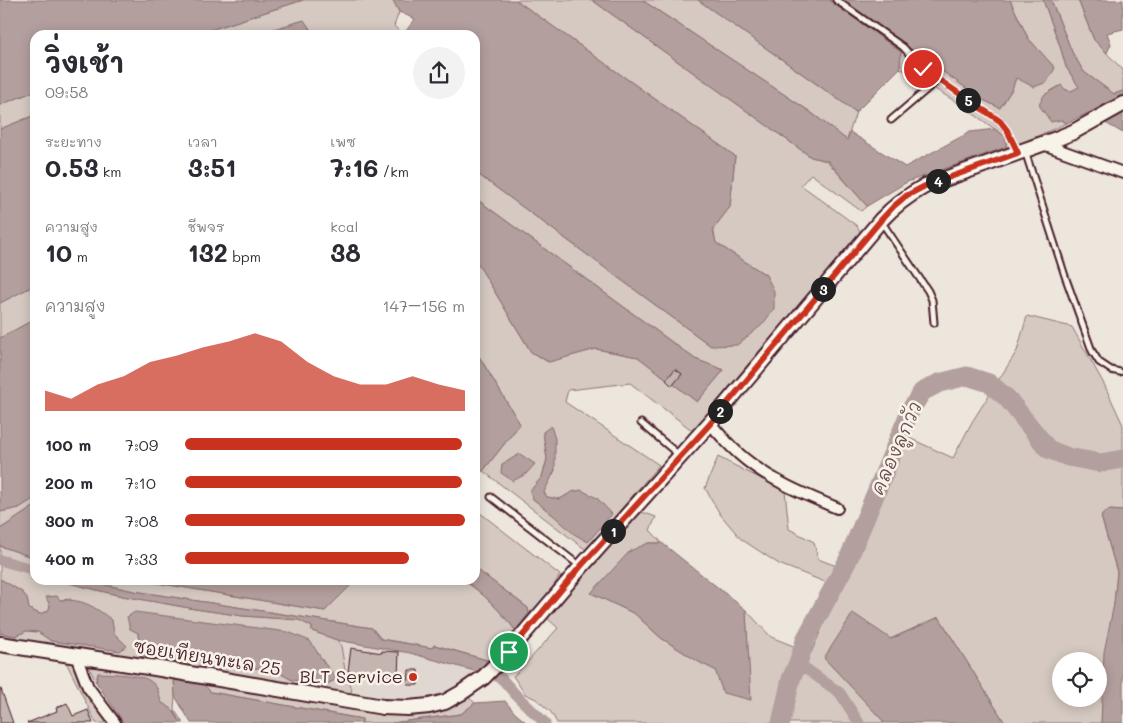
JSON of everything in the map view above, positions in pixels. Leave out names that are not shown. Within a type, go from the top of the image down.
[{"type":"street","name":"ซอยเทียนทะเล 25","points":[[0,644],[156,668],[383,707],[408,708],[445,702],[489,673],[581,566],[703,431],[894,206],[906,196],[925,186],[1073,132],[1123,104]]},
{"type":"street","points":[[1043,144],[1123,173]]},
{"type":"street","points":[[703,431],[753,465],[798,492],[837,508]]},
{"type":"street","points":[[76,656],[88,687],[115,723]]},
{"type":"lane","points":[[836,0],[903,47],[923,69],[1000,121],[1007,130],[1021,152],[1092,351],[1099,362],[1111,370],[1120,372]]},
{"type":"lane","points":[[891,120],[939,79]]},
{"type":"lane","points":[[881,220],[928,291],[932,300],[934,323]]},
{"type":"lane","points":[[641,423],[680,456]]},
{"type":"lane","points":[[491,497],[581,566]]},
{"type":"shaded area","points":[[0,0],[303,0],[210,30],[30,30],[30,93],[0,105]]},
{"type":"shaded area","points":[[303,0],[393,0],[399,12],[394,26],[398,30],[310,30],[304,21],[271,30],[210,30]]},
{"type":"shaded area","points":[[393,0],[516,0],[735,156],[730,207],[713,229],[716,243],[766,275],[774,291],[774,309],[762,325],[737,345],[711,346],[480,176],[480,30],[407,30],[415,19],[399,12]]},
{"type":"shaded area","points":[[516,0],[592,0],[811,157],[827,161],[867,206],[861,211],[811,174],[801,185],[857,226],[861,233],[791,319],[711,413],[693,431],[630,383],[568,390],[565,402],[659,465],[586,550],[483,471],[520,424],[480,358],[480,267],[531,352],[548,362],[596,349],[638,357],[697,402],[724,370],[695,359],[480,202],[480,176],[711,346],[766,275],[716,243],[713,229],[730,207],[735,156]],"holes":[[[543,432],[555,470],[543,492],[547,497],[560,499],[572,492],[553,515],[533,499],[530,491],[542,477],[547,459]]]},
{"type":"shaded area","points":[[592,0],[642,0],[809,111],[847,140],[850,132],[905,167],[970,132],[995,129],[1006,137],[1006,147],[907,182],[867,206],[828,161],[811,157]]},
{"type":"shaded area","points":[[642,0],[698,0],[856,112],[847,140],[809,111]]},
{"type":"shaded area","points":[[698,0],[829,0],[901,52],[900,68],[856,112]]},
{"type":"shaded area","points":[[829,0],[842,0],[983,100],[1000,108],[1012,89],[1016,78],[1055,68],[1028,38],[1010,0],[1043,0],[1066,67],[1079,87],[1070,91],[1061,85],[1061,120],[1067,123],[1019,144],[1006,147],[1006,137],[958,103],[900,68],[901,52]]},
{"type":"shaded area","points":[[842,0],[1010,0],[1028,38],[1055,68],[1047,82],[1034,87],[1016,78],[1012,89],[1000,108],[983,100]]},
{"type":"shaded area","points":[[1043,0],[1051,0],[1072,52],[1084,72],[1114,94],[1123,91],[1123,133],[1088,113],[1067,123],[1061,120],[1051,122],[1039,105],[1044,95],[1061,85],[1066,90],[1071,91],[1079,87],[1066,67]]},
{"type":"shaded area","points":[[1051,0],[1078,0],[1094,40],[1123,70],[1123,91],[1114,94],[1084,72],[1072,52]]},
{"type":"shaded area","points":[[1078,0],[1123,0],[1123,29],[1107,33],[1111,44],[1107,53],[1094,40]]},
{"type":"shaded area","points":[[304,20],[311,30],[270,30]]},
{"type":"shaded area","points":[[30,93],[30,117],[0,129],[0,105]]},
{"type":"shaded area","points":[[30,117],[30,288],[0,303],[0,129]]},
{"type":"shaded area","points":[[480,202],[695,359],[724,370],[697,402],[638,357],[596,349],[549,362],[531,352],[480,267]]},
{"type":"shaded area","points":[[30,288],[30,322],[0,338],[0,303]]},
{"type":"shaded area","points":[[1027,316],[1072,327],[1104,384],[1123,425],[1123,511],[1109,510],[1101,516],[1117,572],[1107,668],[1107,652],[1052,652],[1052,707],[1103,707],[1101,723],[1005,723],[939,617],[890,639],[824,658],[884,721],[883,723],[557,723],[551,712],[536,699],[525,694],[513,676],[558,628],[547,618],[554,606],[617,534],[642,512],[656,517],[650,530],[662,543],[648,543],[591,593],[635,614],[661,638],[715,670],[750,700],[746,610],[771,637],[811,653],[832,605],[825,582],[779,564],[741,539],[720,514],[705,488],[718,457],[785,491],[789,529],[814,542],[818,559],[847,570],[905,436],[953,458],[972,422],[1017,351]]},
{"type":"shaded area","points":[[30,322],[30,501],[19,508],[0,512],[0,338]]},
{"type":"shaded area","points":[[480,358],[520,424],[483,471],[480,471]]},
{"type":"shaded area","points":[[551,426],[555,439],[555,470],[544,492],[547,497],[560,499],[572,492],[581,490],[597,498],[612,514],[588,542],[574,534],[533,499],[530,491],[542,477],[547,459],[543,432]]},
{"type":"shaded area","points":[[520,454],[535,464],[526,474],[513,481],[501,473],[502,464]]},
{"type":"shaded area","points":[[30,500],[30,509],[0,529],[0,512],[19,508]]},
{"type":"shaded area","points":[[30,509],[30,556],[0,546],[0,529]]},
{"type":"shaded area","points":[[1109,510],[1123,511],[1123,723],[1101,723],[1102,707],[1107,707],[1107,652],[1104,652],[1114,604],[1117,572],[1101,516]]},
{"type":"shaded area","points":[[480,513],[560,575],[543,603],[529,613],[528,608],[480,572]]},
{"type":"shaded area","points":[[648,543],[662,543],[746,610],[751,700],[723,693],[715,670],[661,638],[635,614],[591,593],[630,551]]},
{"type":"shaded area","points":[[0,546],[30,556],[30,585],[77,585],[117,595],[195,609],[243,616],[300,620],[312,627],[312,631],[337,640],[341,646],[345,670],[352,689],[350,694],[0,640],[0,633],[16,636],[26,631],[38,632],[51,641],[71,599],[60,600],[47,597],[50,606],[48,612],[40,614],[29,609],[27,598],[22,592],[0,580]],"holes":[[[138,633],[325,664],[337,679],[327,684],[292,680],[269,667],[247,669],[188,658],[180,659],[179,665],[141,656]]]},
{"type":"shaded area","points":[[480,572],[528,608],[529,613],[516,631],[492,603],[470,585],[480,585]]},
{"type":"shaded area","points":[[0,580],[22,592],[27,598],[29,609],[40,614],[48,611],[50,606],[46,597],[57,596],[60,600],[82,602],[94,607],[112,620],[114,633],[127,646],[120,651],[51,641],[38,632],[26,631],[16,636],[0,633]]},
{"type":"shaded area","points":[[77,585],[106,585],[372,628],[381,639],[432,648],[434,645],[490,661],[478,672],[410,653],[337,640],[312,631],[312,627],[299,620],[243,616],[117,595]]},
{"type":"shaded area","points":[[106,585],[169,585],[325,611],[351,585],[470,585],[492,603],[516,631],[490,661],[435,645],[432,648],[381,639],[372,628]]},
{"type":"shaded area","points":[[169,585],[351,585],[325,611]]},
{"type":"shaded area","points":[[135,612],[288,632],[310,641],[337,679],[327,684],[292,680],[269,667],[247,669],[188,658],[180,659],[180,665],[140,656],[138,633],[130,629],[127,617]]},
{"type":"shaded area","points":[[853,613],[891,639],[939,617],[1005,723],[883,723],[824,658]]},
{"type":"shaded area","points":[[337,640],[411,653],[478,672],[459,687],[442,695],[411,701],[350,694],[352,689],[345,670],[341,646]]},
{"type":"shaded area","points":[[65,660],[77,665],[82,688],[108,723],[96,723]]},
{"type":"shaded area","points":[[89,667],[168,674],[174,678],[174,709],[183,723],[181,723],[172,709],[160,702],[157,688],[98,673],[96,682]]},
{"type":"shaded area","points":[[98,673],[134,676],[150,681],[159,693],[161,702],[172,709],[181,723],[124,723],[96,682]]},
{"type":"shaded area","points":[[174,678],[200,681],[211,692],[362,719],[362,723],[191,723],[175,696]]},
{"type":"shaded area","points":[[200,681],[398,713],[467,696],[475,703],[461,714],[392,723],[362,723],[362,719],[211,692]]},
{"type":"shaded area","points":[[505,701],[527,723],[392,723],[461,714],[475,703]]},
{"type":"building","points":[[675,369],[682,374],[672,386],[666,380]]},
{"type":"building","points":[[351,648],[382,653],[382,651],[399,652],[398,675],[348,671]]},
{"type":"building","name":"BLT Service","points":[[409,670],[418,670],[418,685],[408,685]]},
{"type":"building","points":[[1,689],[13,723],[0,723]]},
{"type":"building","points":[[67,703],[73,716],[88,710],[93,723],[27,723],[57,711],[56,708]]},
{"type":"waterway","name":"คลองลูกวัว","points":[[781,723],[791,679],[806,638],[847,562],[911,409],[922,392],[939,383],[967,376],[989,383],[1007,398],[1048,449],[1068,457],[1100,463],[1123,459]]},
{"type":"waterway","points":[[0,560],[30,569]]},
{"type":"waterway","points":[[798,663],[840,693],[859,723]]},
{"type":"waterway","points":[[483,668],[502,679],[545,723]]},
{"type":"place","name":"BLT Service","points":[[413,677]]},
{"type":"route","points":[[509,652],[581,566],[710,424],[894,206],[906,196],[925,186],[1018,153],[1007,130],[1000,121],[923,69]]}]
